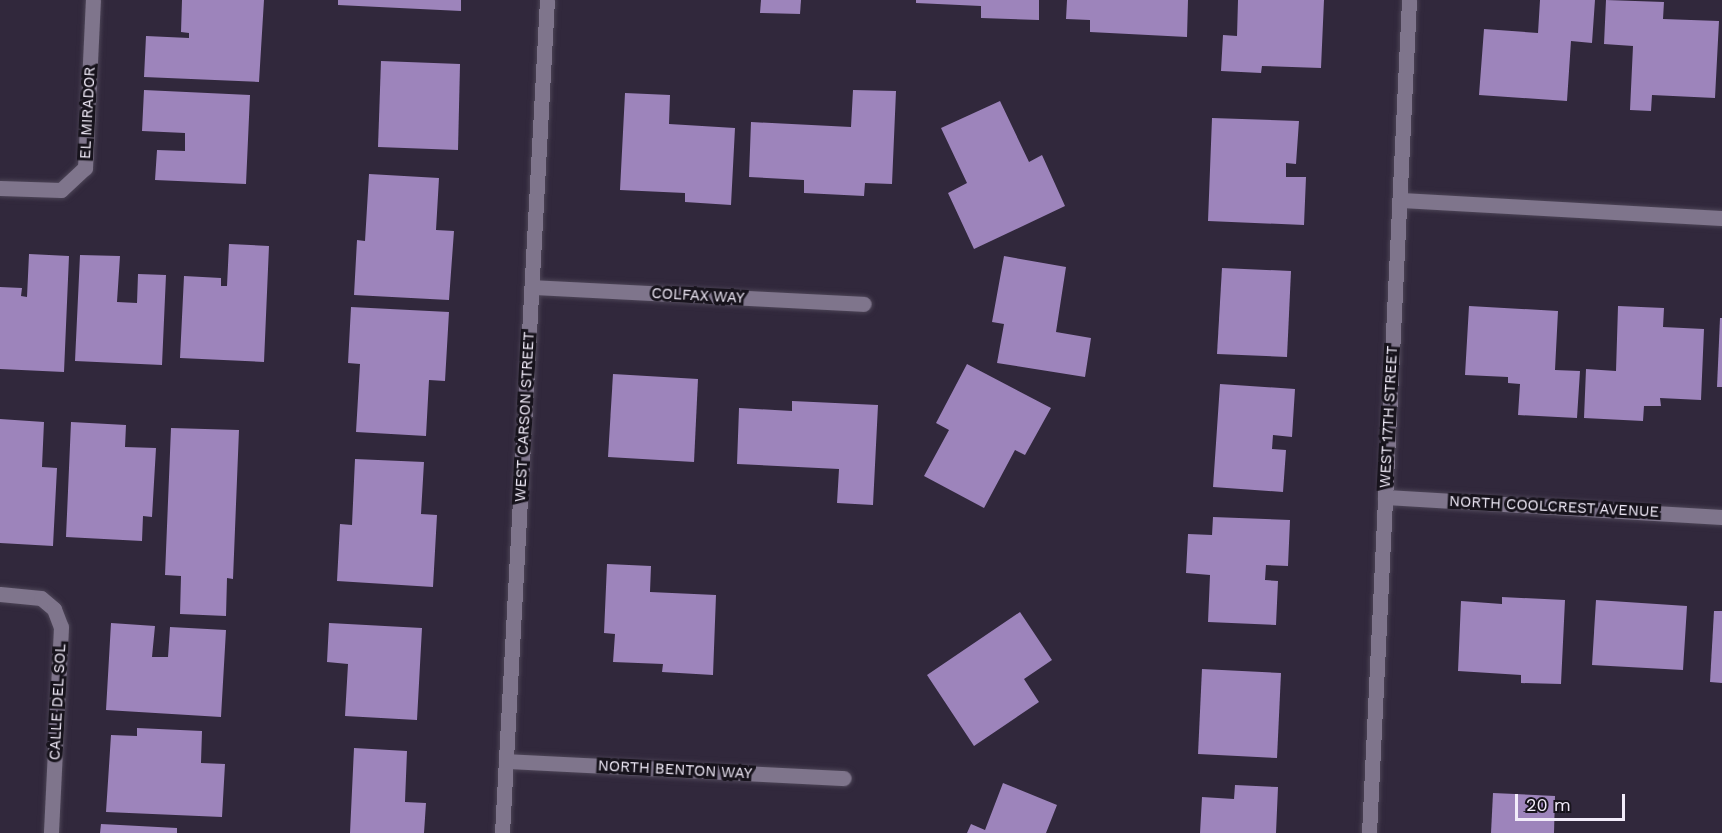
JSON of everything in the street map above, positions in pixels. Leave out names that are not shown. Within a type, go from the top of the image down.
[{"type":"street","name":"EL MIRADOR","points":[[0,188],[61,190],[85,168],[93,0]]},
{"type":"street","name":"WEST CARSON STREET","points":[[502,833],[547,0]]},
{"type":"street","name":"WEST 17TH STREET","points":[[1369,833],[1409,0]]},
{"type":"street","points":[[1400,200],[1722,218]]},
{"type":"street","name":"COLFAX WAY","points":[[532,287],[864,304]]},
{"type":"street","name":"NORTH COOLCREST AVENUE","points":[[1385,497],[1722,517]]},
{"type":"street","name":"CALLE DEL SOL","points":[[0,594],[41,598],[54,609],[61,627],[51,833]]},
{"type":"street","name":"NORTH BENTON WAY","points":[[506,761],[844,778]]},
{"type":"building","points":[[182,0],[264,0],[259,82],[144,77],[146,36],[189,38],[189,33],[181,32]]},
{"type":"building","points":[[338,0],[461,0],[461,11],[338,5]]},
{"type":"building","points":[[761,0],[801,0],[800,14],[760,13]]},
{"type":"building","points":[[916,0],[1039,0],[1039,20],[981,18],[981,6],[916,3]]},
{"type":"building","points":[[1067,0],[1188,0],[1187,37],[1090,32],[1090,20],[1066,19]]},
{"type":"building","points":[[1238,0],[1324,0],[1321,68],[1262,66],[1261,73],[1221,71],[1223,35],[1237,36]]},
{"type":"building","points":[[1540,0],[1595,0],[1592,43],[1571,41],[1567,101],[1479,95],[1484,29],[1538,33]]},
{"type":"building","points":[[1606,0],[1664,2],[1663,19],[1719,21],[1715,98],[1652,95],[1651,111],[1630,110],[1633,46],[1604,44]]},
{"type":"building","points":[[381,61],[460,64],[458,150],[378,147]]},
{"type":"building","points":[[144,90],[250,95],[246,184],[155,180],[157,150],[185,151],[185,133],[142,131]]},
{"type":"building","points":[[853,90],[896,91],[892,184],[865,183],[864,196],[804,193],[804,180],[749,177],[751,122],[851,127]]},
{"type":"building","points":[[625,93],[670,95],[669,124],[735,128],[731,205],[685,202],[685,193],[620,190]]},
{"type":"building","points":[[1000,101],[1029,162],[1042,155],[1065,206],[974,249],[948,193],[967,183],[941,128]]},
{"type":"building","points":[[1212,118],[1299,121],[1296,164],[1286,163],[1286,177],[1306,177],[1304,225],[1208,221]]},
{"type":"building","points":[[369,174],[439,178],[436,230],[454,231],[449,300],[354,295],[357,240],[365,241]]},
{"type":"building","points":[[229,244],[269,246],[264,362],[180,358],[184,276],[221,278],[221,286],[227,286]]},
{"type":"building","points":[[29,254],[69,256],[64,372],[0,369],[0,287],[22,288],[21,296],[27,297]]},
{"type":"building","points":[[80,255],[120,256],[117,302],[137,303],[138,274],[166,275],[162,365],[75,361]]},
{"type":"building","points":[[1004,256],[1066,267],[1056,332],[1091,338],[1085,377],[997,363],[1004,324],[992,322]]},
{"type":"building","points":[[1222,268],[1291,271],[1287,357],[1217,354]]},
{"type":"building","points":[[1469,306],[1558,311],[1555,370],[1580,371],[1577,418],[1518,415],[1520,384],[1508,383],[1508,377],[1465,375]]},
{"type":"building","points":[[1618,306],[1664,308],[1663,327],[1704,329],[1701,400],[1660,398],[1661,406],[1644,406],[1643,421],[1584,418],[1586,369],[1616,371]]},
{"type":"building","points":[[351,307],[449,312],[445,381],[429,380],[426,436],[356,432],[360,364],[348,363]]},
{"type":"building","points":[[1720,318],[1722,318],[1722,387],[1717,387]]},
{"type":"building","points":[[967,364],[1051,408],[1025,455],[1015,450],[984,508],[924,476],[949,430],[936,423]]},
{"type":"building","points":[[613,374],[698,379],[694,462],[608,457]]},
{"type":"building","points":[[1220,384],[1295,389],[1292,437],[1273,435],[1272,449],[1286,450],[1283,492],[1213,487]]},
{"type":"building","points":[[792,401],[878,405],[873,505],[837,503],[839,469],[737,464],[739,408],[792,411]]},
{"type":"building","points":[[0,419],[44,422],[42,467],[57,468],[53,546],[0,543]]},
{"type":"building","points":[[71,422],[126,425],[125,447],[156,448],[152,517],[143,516],[142,541],[66,537]]},
{"type":"building","points":[[171,428],[239,430],[233,579],[227,578],[226,616],[180,614],[181,576],[165,575]]},
{"type":"building","points":[[355,459],[424,462],[421,514],[437,515],[433,587],[337,581],[340,524],[352,525]]},
{"type":"building","points":[[1213,517],[1290,520],[1288,566],[1266,565],[1265,580],[1278,581],[1276,625],[1208,622],[1210,575],[1186,573],[1188,534],[1212,535]]},
{"type":"building","points":[[607,564],[651,566],[650,592],[716,595],[713,675],[662,672],[663,664],[613,662],[615,634],[604,633]]},
{"type":"building","points":[[1502,597],[1565,600],[1561,684],[1521,683],[1521,675],[1458,671],[1461,601],[1502,604]]},
{"type":"building","points":[[1596,600],[1687,606],[1683,670],[1592,665]]},
{"type":"building","points":[[1714,611],[1722,611],[1722,683],[1710,682]]},
{"type":"building","points":[[1020,612],[1052,660],[1024,679],[1039,702],[974,746],[927,675]]},
{"type":"building","points":[[111,623],[155,626],[152,657],[168,657],[170,627],[226,630],[221,717],[106,710]]},
{"type":"building","points":[[329,623],[422,628],[417,720],[345,716],[348,664],[327,662]]},
{"type":"building","points":[[1202,669],[1281,673],[1277,758],[1198,754]]},
{"type":"building","points":[[137,728],[202,731],[201,763],[225,764],[222,817],[106,812],[111,735],[137,736]]},
{"type":"building","points":[[354,748],[407,751],[405,802],[426,803],[424,833],[350,833]]},
{"type":"building","points":[[1003,783],[1057,805],[1046,833],[967,833],[971,824],[985,830]]},
{"type":"building","points":[[1235,785],[1278,787],[1276,833],[1200,833],[1202,797],[1234,799]]},
{"type":"building","points":[[1493,793],[1555,796],[1554,833],[1491,833]]},
{"type":"building","points":[[101,824],[177,828],[177,833],[100,833]]}]
